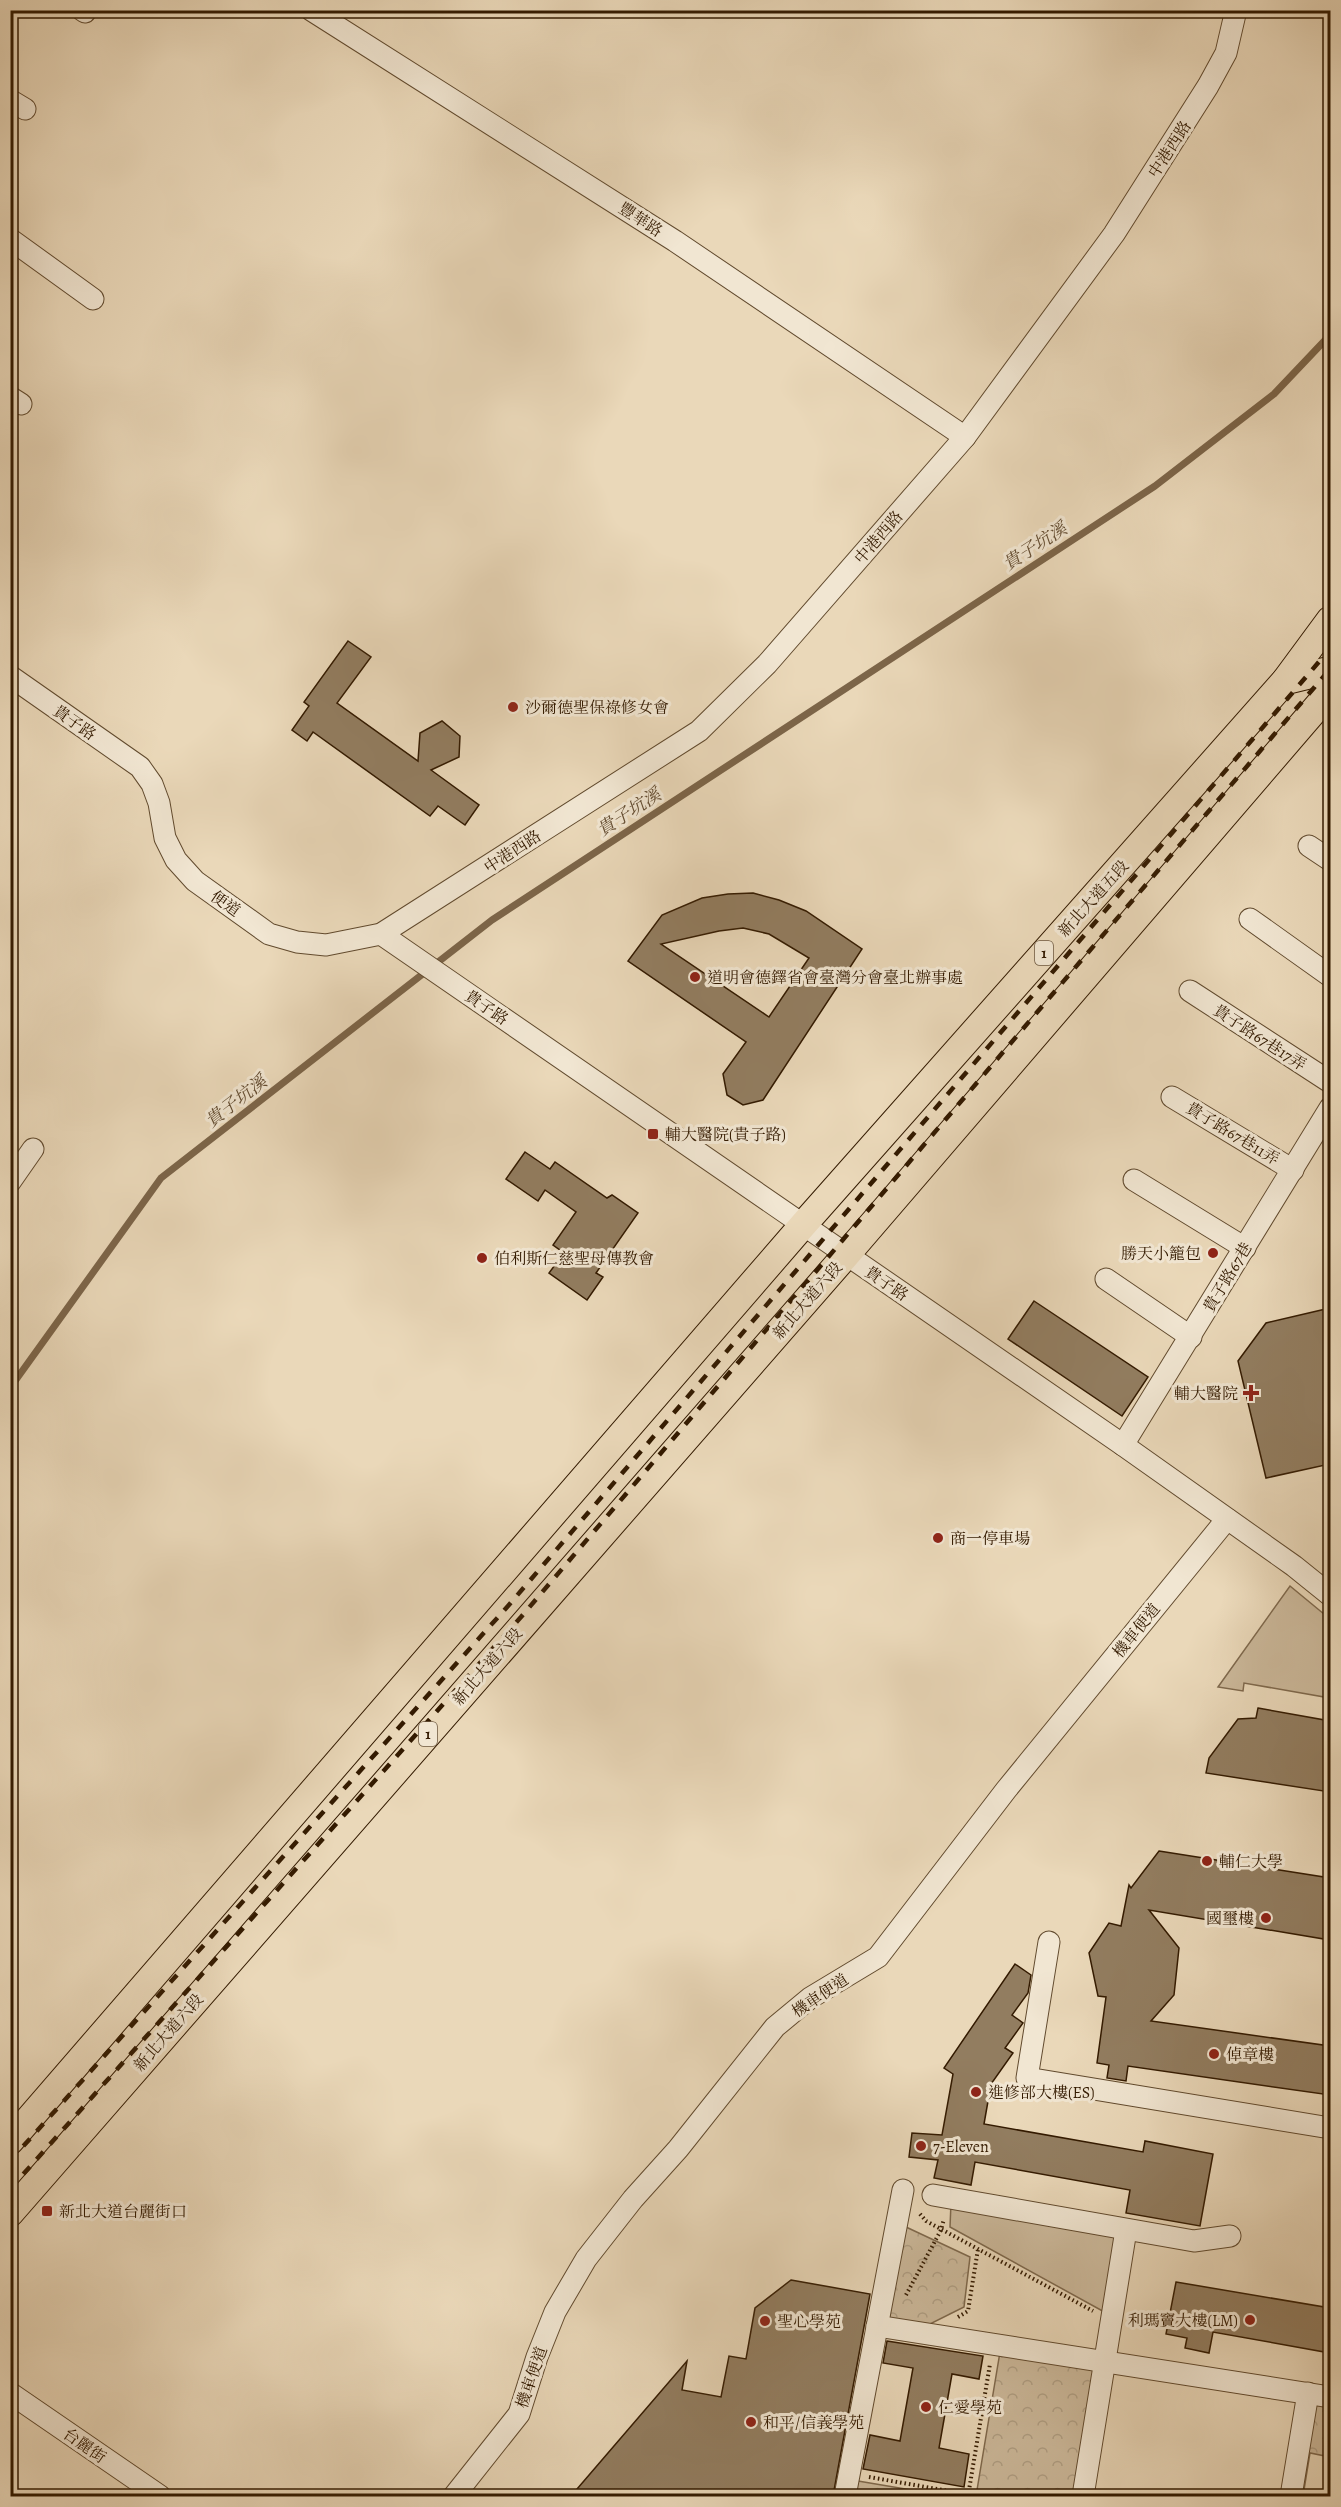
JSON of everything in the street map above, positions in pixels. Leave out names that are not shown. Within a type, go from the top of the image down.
[{"type":"main road","name":"新北大道五段","points":[[803,1225],[1285,681],[1330,620]]},
{"type":"main road","name":"1","points":[[1285,681],[1325,680]]},
{"type":"main road","name":"1","points":[[846,1255],[1325,680]]},
{"type":"main road","name":"1","points":[[10,2141],[803,1225]]},
{"type":"main road","name":"新北大道六段","points":[[10,2213],[846,1255]]},
{"type":"street","name":"豐華路","points":[[311,10],[665,235],[965,436]]},
{"type":"street","name":"中港西路","points":[[381,934],[699,731],[767,664],[965,436],[1114,234],[1190,116],[1226,52],[1236,10]]},
{"type":"street","points":[[10,239],[93,298]]},
{"type":"street","name":"貴子路","points":[[10,676],[140,767]]},
{"type":"street","name":"便道","points":[[140,767],[152,784],[159,803],[165,838],[176,860],[195,881],[269,934],[297,942],[326,945],[381,934]]},
{"type":"street","points":[[1309,846],[1330,860]]},
{"type":"street","points":[[1250,919],[1330,976]]},
{"type":"street","name":"貴子路","points":[[381,934],[1123,1445],[1294,1566],[1330,1595]]},
{"type":"street","name":"貴子路67巷17弄","points":[[1190,991],[1330,1082]]},
{"type":"street","name":"貴子路67巷11弄","points":[[1172,1097],[1293,1170]]},
{"type":"street","name":"貴子路67巷","points":[[1123,1445],[1330,1108]]},
{"type":"street","points":[[10,1182],[33,1149]]},
{"type":"street","points":[[1134,1180],[1245,1248]]},
{"type":"street","points":[[1106,1280],[1191,1337]]},
{"type":"street","name":"機車便道","points":[[454,2496],[519,2414],[537,2357],[555,2312],[586,2259],[633,2199],[678,2149],[775,2026],[810,1998],[878,1958],[1006,1790],[1227,1519]]},
{"type":"street","points":[[1049,1942],[1027,2078],[1251,2122],[1283,2127],[1330,2128]]},
{"type":"street","points":[[845,2496],[883,2327],[903,2190]]},
{"type":"street","points":[[933,2195],[1194,2241],[1230,2236]]},
{"type":"street","points":[[1091,2484],[1104,2361],[1126,2230]]},
{"type":"street","points":[[883,2327],[1104,2361],[1171,2377],[1330,2397]]},
{"type":"street","name":"台麗街","points":[[10,2393],[160,2496]]},
{"type":"street","points":[[1291,2496],[1308,2393]]},
{"type":"street","points":[[10,2404],[53,2422]]},
{"type":"path","points":[[903,2190],[926,2221],[1110,2320]]},
{"type":"path","points":[[883,2327],[941,2230]]},
{"type":"path","points":[[925,2333],[968,2311],[978,2249]]},
{"type":"path","points":[[968,2496],[993,2344]]},
{"type":"path","points":[[849,2473],[977,2496]]},
{"type":"green space","points":[[1290,1586],[1330,1619],[1330,1698],[1244,1683],[1243,1691],[1218,1687]]},
{"type":"green space","points":[[951,2203],[1120,2235],[1108,2314],[950,2227]]},
{"type":"green space","points":[[906,2227],[970,2257],[964,2307],[922,2328],[888,2323]]},
{"type":"green space","points":[[1000,2352],[1099,2367],[1077,2496],[1017,2496],[977,2490]]},
{"type":"green space","points":[[1313,2400],[1330,2402],[1330,2457],[1310,2453],[1303,2496],[1297,2496]]},
{"type":"green space","points":[[858,2481],[947,2496],[855,2496]]},
{"type":"building","points":[[348,641],[371,657],[337,703],[418,761],[420,733],[442,721],[460,736],[459,757],[431,770],[479,805],[465,825],[438,806],[430,816],[313,732],[307,741],[292,730],[309,706],[304,702]]},
{"type":"building","points":[[753,893],[806,911],[862,949],[763,1100],[743,1105],[727,1095],[723,1074],[746,1042],[628,961],[662,915],[702,898]],"holes":[[[743,928],[769,934],[809,958],[769,1017],[661,944]]]},
{"type":"building","points":[[525,1152],[550,1169],[555,1162],[607,1198],[612,1195],[638,1213],[596,1273],[603,1277],[587,1300],[549,1273],[564,1253],[553,1245],[576,1212],[545,1190],[538,1201],[506,1179]]},
{"type":"building","points":[[1034,1301],[1148,1377],[1122,1416],[1008,1339]]},
{"type":"building","points":[[1330,1308],[1330,1464],[1266,1478],[1238,1361],[1266,1323]]},
{"type":"building","points":[[1258,1708],[1330,1721],[1330,1792],[1206,1773],[1209,1758],[1238,1719],[1256,1718]]},
{"type":"building","points":[[1159,1851],[1330,1878],[1330,1940],[1149,1910],[1179,1948],[1174,1995],[1151,2021],[1330,2046],[1330,2095],[1128,2066],[1126,2081],[1107,2078],[1109,2065],[1097,2063],[1106,1997],[1098,1996],[1089,1953],[1109,1923],[1121,1926],[1129,1885],[1131,1888]]},
{"type":"building","name":"進修部大樓(ES)","points":[[1015,1964],[1031,1975],[1028,1993],[1012,2015],[1023,2023],[1005,2048],[1013,2053],[991,2084],[984,2124],[1143,2152],[1145,2141],[1213,2154],[1200,2226],[1126,2213],[1130,2190],[975,2162],[971,2185],[934,2178],[938,2160],[909,2157],[912,2133],[942,2135],[953,2074],[944,2068]]},
{"type":"building","points":[[791,2280],[870,2294],[833,2496],[747,2496],[710,2490],[709,2496],[666,2491],[665,2496],[571,2496],[687,2361],[682,2390],[721,2397],[729,2356],[746,2359],[755,2308]]},
{"type":"building","name":"利瑪竇大樓(LM)","points":[[1176,2282],[1330,2308],[1330,2353],[1213,2332],[1209,2353],[1185,2348],[1187,2338],[1166,2334]]},
{"type":"building","name":"仁愛學苑","points":[[887,2341],[983,2356],[979,2379],[952,2374],[939,2448],[969,2454],[964,2487],[863,2469],[870,2435],[900,2441],[913,2368],[883,2363]]},
{"type":"waterway","name":"貴子坑溪","points":[[10,1388],[161,1178],[492,920],[1155,486],[1274,394],[1330,335]]},
{"type":"railway","points":[[10,2161],[508,1606],[1330,649]]},
{"type":"railway","points":[[10,2189],[521,1617],[1330,669]]},
{"type":"place","name":"沙爾德聖保祿修女會","points":[[513,707]]},
{"type":"place","name":"道明會德鐸省會臺灣分會臺北辦事處","points":[[695,977]]},
{"type":"place","name":"輔大醫院(貴子路)","points":[[653,1134]]},
{"type":"place","name":"勝天小籠包","points":[[1213,1253]]},
{"type":"place","name":"伯利斯仁慈聖母傳教會","points":[[482,1258]]},
{"type":"place","name":"輔大醫院","points":[[1251,1393]]},
{"type":"place","name":"商一停車場","points":[[938,1538]]},
{"type":"place","name":"輔仁大學","points":[[1207,1861]]},
{"type":"place","name":"國璽樓","points":[[1266,1918]]},
{"type":"place","name":"倬章樓","points":[[1214,2054]]},
{"type":"place","name":"進修部大樓(ES)","points":[[976,2092]]},
{"type":"place","name":"7-Eleven","points":[[921,2146]]},
{"type":"place","name":"新北大道台麗街口","points":[[47,2211]]},
{"type":"place","name":"利瑪竇大樓(LM)","points":[[1250,2320]]},
{"type":"place","name":"聖心學苑","points":[[765,2321]]},
{"type":"place","name":"仁愛學苑","points":[[926,2407]]},
{"type":"place","name":"和平/信義學苑","points":[[751,2422]]}]
